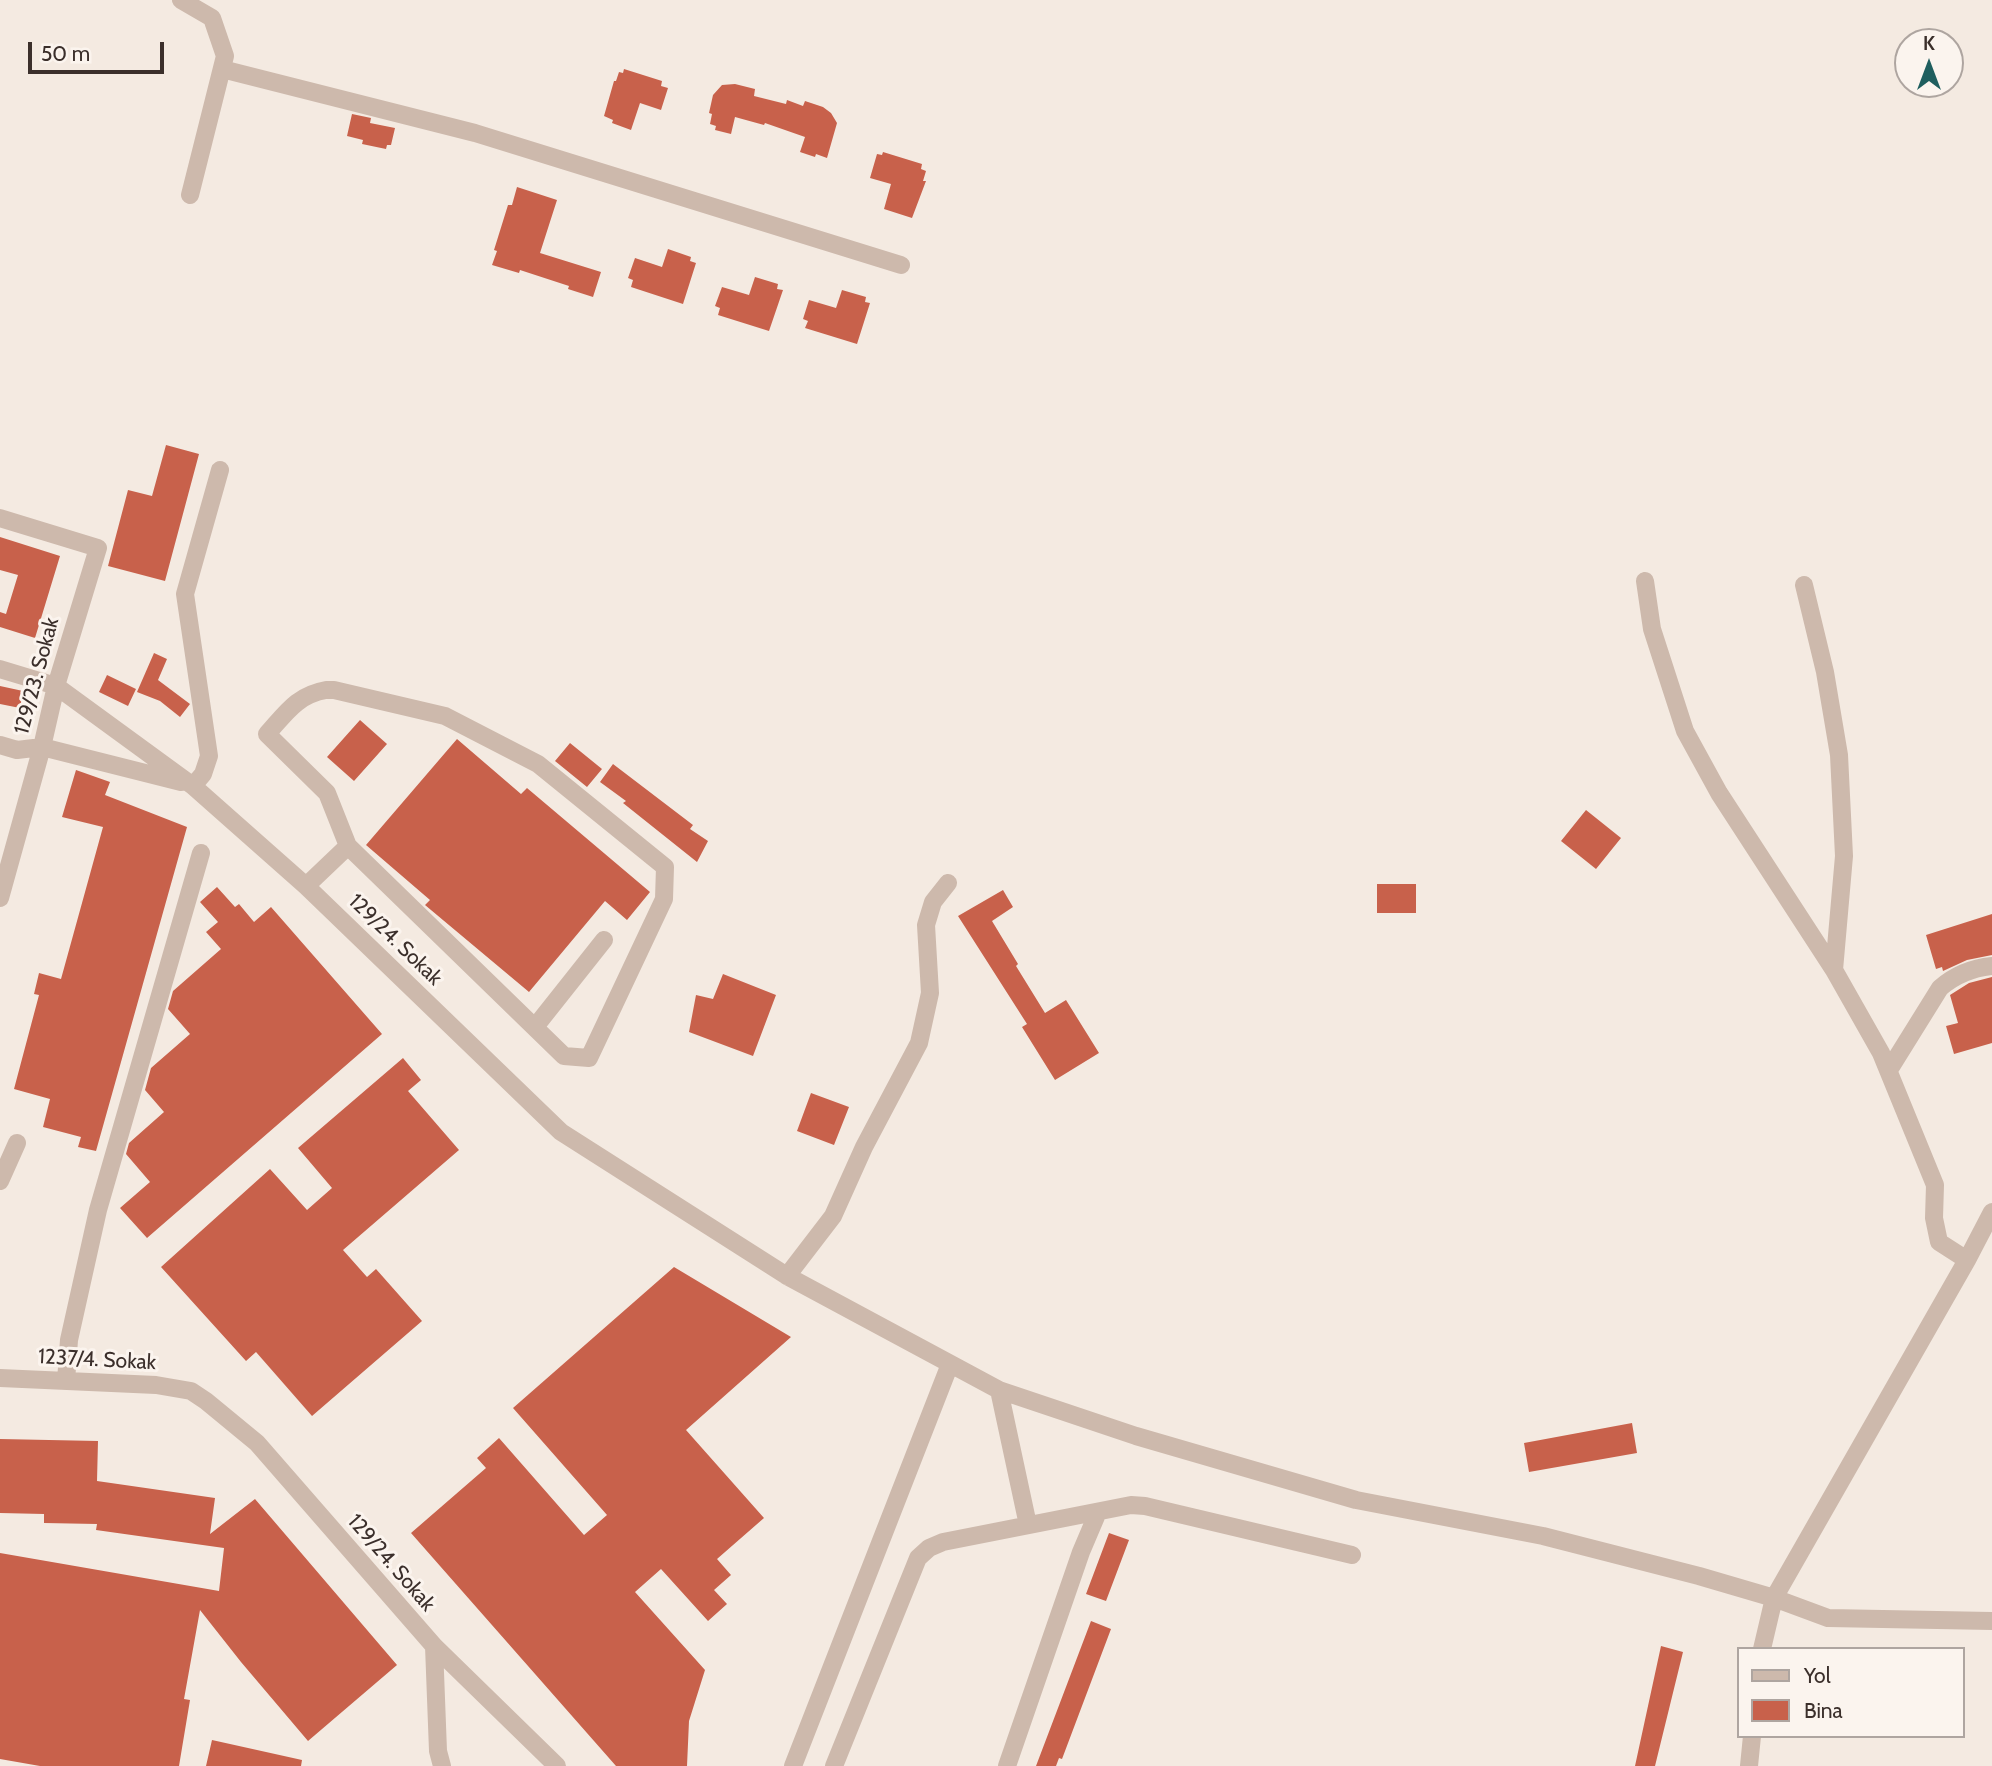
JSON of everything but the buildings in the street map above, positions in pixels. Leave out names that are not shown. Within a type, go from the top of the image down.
[{"type":"street","points":[[181,0],[212,19],[225,56],[190,195]]},
{"type":"street","points":[[222,69],[475,133],[901,265]]},
{"type":"street","points":[[192,785],[203,774],[209,756],[185,594],[220,470]]},
{"type":"street","name":"129/23. Sokak","points":[[0,518],[98,548],[56,686],[42,747],[3,877],[0,898]]},
{"type":"street","points":[[1645,580],[1652,629],[1685,731],[1718,793],[1834,970],[1881,1053],[1936,1185],[1934,1218],[1939,1242],[1967,1260]]},
{"type":"street","points":[[1804,585],[1825,672],[1839,755],[1844,856],[1834,970]]},
{"type":"street","name":"129/24. Sokak","points":[[0,669],[56,686],[192,785],[306,886],[561,1132],[787,1276],[999,1390],[1136,1436],[1356,1500],[1543,1536],[1699,1576],[1774,1598],[1828,1618],[1992,1621]]},
{"type":"street","points":[[334,690],[445,716],[538,764],[665,867],[664,899],[589,1058],[564,1056],[348,846],[327,793],[267,734],[298,700],[317,691],[334,690]]},
{"type":"street","name":"129/24. Sokak","points":[[0,744],[18,750],[42,747],[192,785]]},
{"type":"street","points":[[306,886],[348,846]]},
{"type":"street","points":[[66,1381],[69,1340],[98,1210],[201,853]]},
{"type":"street","points":[[787,1276],[832,1216],[864,1147],[919,1043],[930,993],[926,925],[933,902],[948,883]]},
{"type":"street","points":[[534,1027],[604,940]]},
{"type":"street","points":[[1889,1070],[1940,988],[1975,967],[1992,965]]},
{"type":"street","points":[[0,1181],[17,1143]]},
{"type":"street","points":[[1762,1647],[1774,1598],[1992,1212]]},
{"type":"street","points":[[793,1766],[950,1364]]},
{"type":"street","name":"1237/4. Sokak","points":[[0,1378],[156,1385],[191,1391]]},
{"type":"street","points":[[999,1390],[1028,1525]]},
{"type":"street","name":"129/24. Sokak","points":[[191,1391],[257,1443],[433,1646],[557,1766]]},
{"type":"street","points":[[834,1766],[918,1558],[929,1548],[943,1542],[1131,1505],[1145,1506],[1352,1555]]},
{"type":"street","points":[[1007,1766],[1098,1512]]},
{"type":"street","points":[[433,1646],[438,1751],[442,1766]]},
{"type":"street","points":[[1749,1766],[1752,1738]]}]
